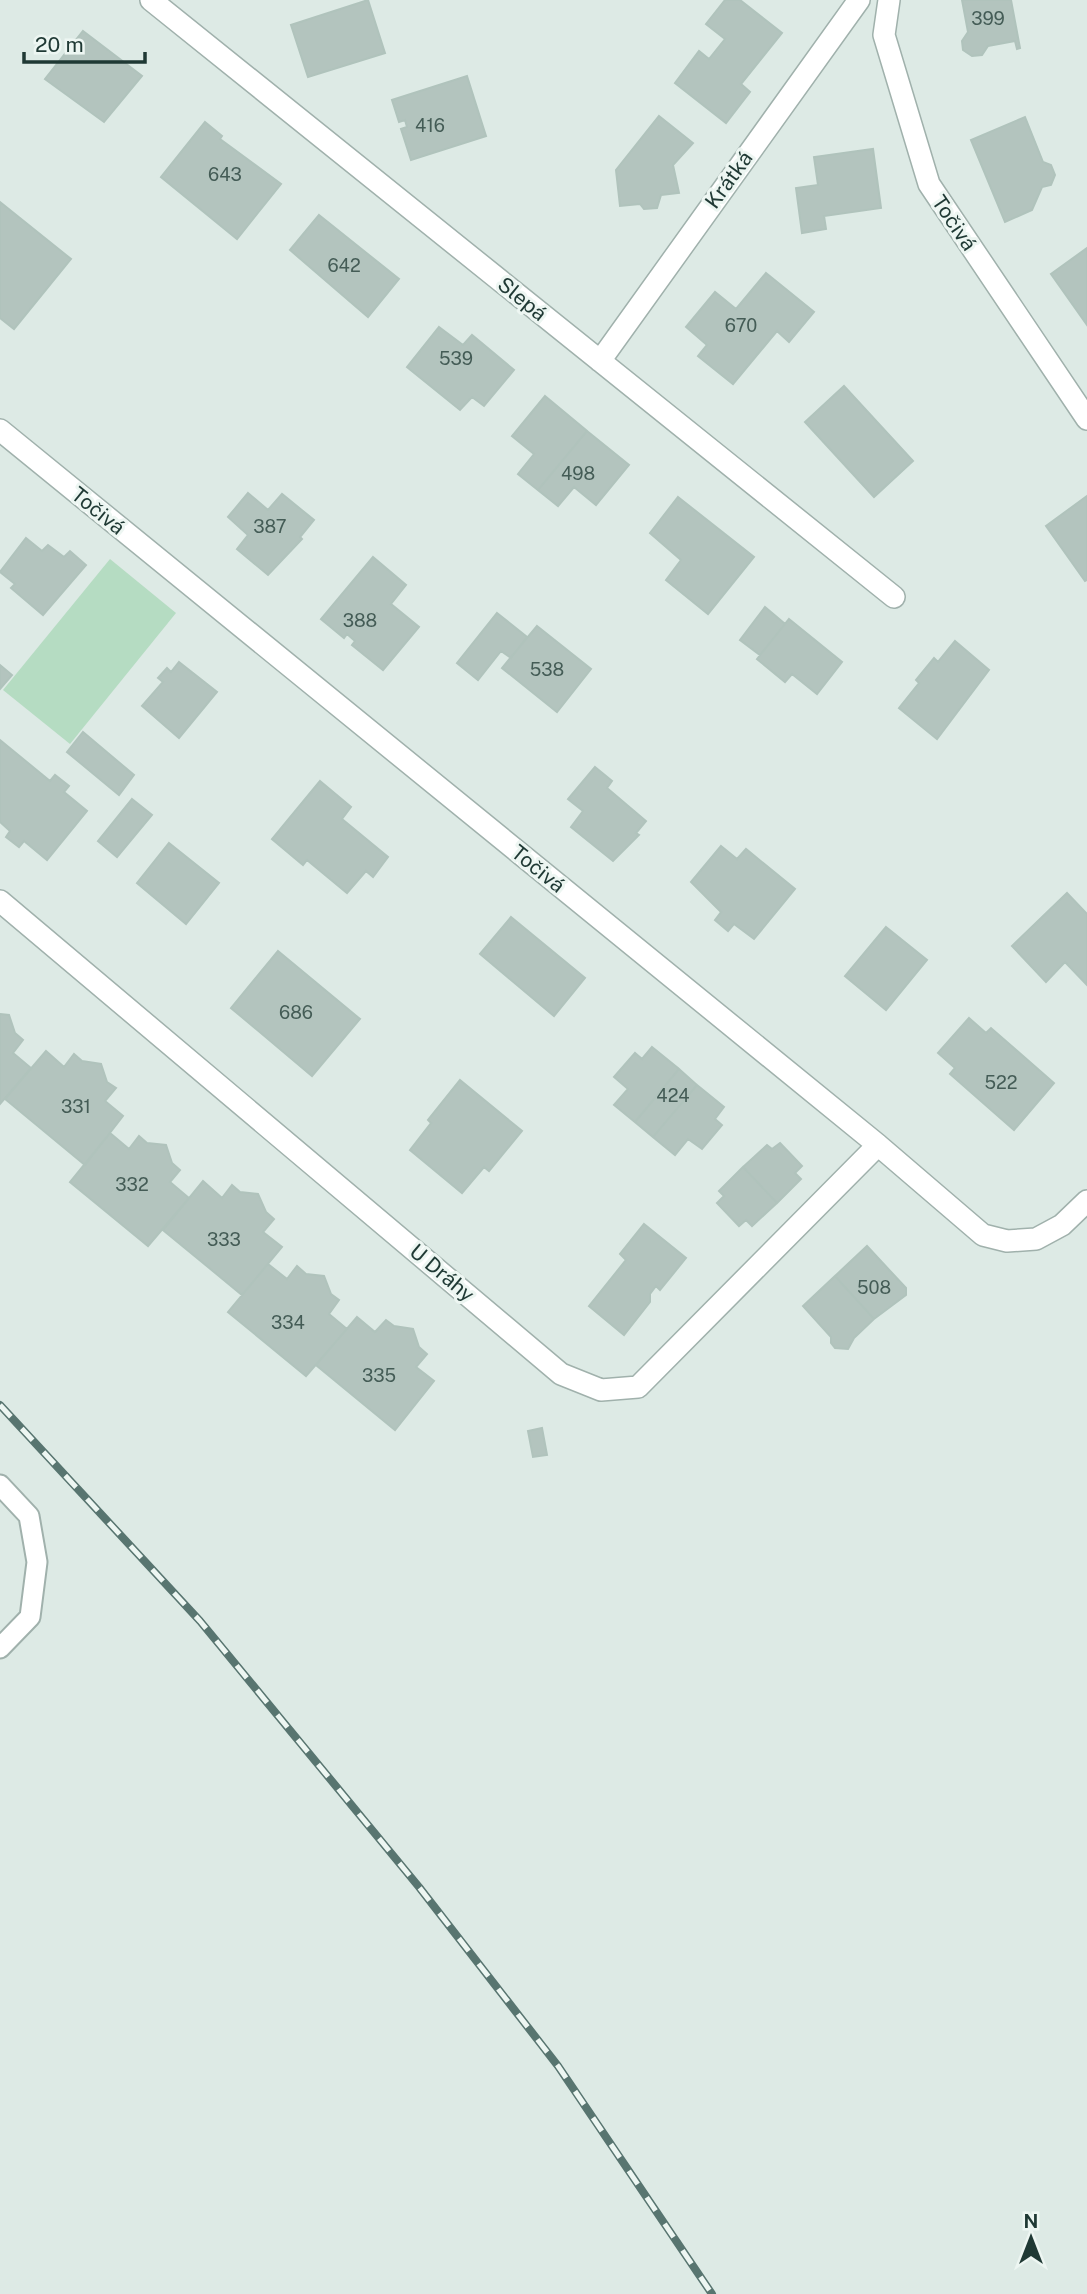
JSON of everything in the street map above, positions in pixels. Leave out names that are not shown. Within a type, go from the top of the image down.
[{"type":"street","name":"Slepá","points":[[151,0],[894,597]]},
{"type":"street","name":"Krátká","points":[[600,361],[859,0]]},
{"type":"street","name":"Točivá","points":[[888,0],[884,35],[929,184],[1087,419]]},
{"type":"street","name":"Točivá","points":[[0,430],[878,1145],[984,1235],[1007,1241],[1036,1239],[1062,1225],[1087,1201]]},
{"type":"street","name":"U Dráhy","points":[[0,901],[561,1374],[601,1390],[638,1387],[878,1145]]},
{"type":"lane","points":[[0,1485],[29,1516],[37,1562],[30,1617],[0,1648]]},
{"type":"green space","points":[[110,559],[176,613],[70,744],[3,690]]},
{"type":"building","points":[[368,0],[385,53],[308,77],[291,25]]},
{"type":"building","points":[[725,0],[740,0],[782,33],[741,84],[750,92],[726,123],[675,83],[699,51],[709,59],[725,39],[706,24]]},
{"type":"building","points":[[962,0],[1011,0],[1020,48],[1017,49],[1015,41],[988,46],[982,55],[972,56],[963,50],[962,41],[968,32]]},
{"type":"building","points":[[83,31],[142,76],[104,122],[45,79]]},
{"type":"building","points":[[467,76],[486,136],[411,160],[401,129],[407,127],[405,120],[399,122],[392,100]]},
{"type":"building","points":[[659,116],[693,143],[673,165],[679,193],[661,195],[657,208],[644,209],[640,204],[620,206],[616,170]]},
{"type":"building","points":[[1025,117],[1043,162],[1051,165],[1055,175],[1051,185],[1042,187],[1032,210],[1005,222],[971,140]]},
{"type":"building","points":[[205,122],[222,136],[220,139],[281,184],[237,239],[161,177]]},
{"type":"building","points":[[873,149],[881,208],[824,216],[826,229],[802,233],[796,188],[818,185],[814,157]]},
{"type":"building","points":[[0,202],[71,259],[14,329],[0,318]]},
{"type":"building","points":[[319,215],[399,279],[368,317],[290,250]]},
{"type":"building","points":[[1087,248],[1087,325],[1051,274]]},
{"type":"building","points":[[766,273],[814,312],[789,342],[777,331],[733,384],[698,356],[707,345],[686,327],[715,292],[736,309]]},
{"type":"building","points":[[439,327],[463,345],[472,335],[514,370],[484,406],[472,397],[460,410],[407,367]]},
{"type":"building","points":[[844,386],[913,461],[874,497],[805,422]]},
{"type":"building","points":[[545,396],[587,431],[538,490],[518,474],[534,454],[512,436]]},
{"type":"building","points":[[587,431],[629,465],[596,505],[574,487],[558,506],[538,490]]},
{"type":"building","points":[[248,493],[268,510],[282,494],[314,520],[300,537],[302,539],[268,575],[237,549],[248,535],[228,517]]},
{"type":"building","points":[[1087,496],[1087,580],[1085,581],[1046,526]]},
{"type":"building","points":[[678,497],[754,557],[708,614],[666,580],[681,560],[650,533]]},
{"type":"building","points":[[26,538],[42,551],[48,545],[64,557],[70,551],[86,565],[43,615],[11,588],[15,584],[0,572]]},
{"type":"building","points":[[373,557],[406,585],[391,604],[419,627],[383,670],[352,645],[355,641],[347,634],[344,638],[321,619]]},
{"type":"building","points":[[765,607],[785,624],[760,655],[740,640]]},
{"type":"building","points":[[497,613],[527,637],[511,658],[501,651],[478,680],[457,663]]},
{"type":"building","points":[[789,619],[842,662],[817,694],[792,674],[785,682],[757,659]]},
{"type":"building","points":[[537,626],[591,669],[557,712],[502,668]]},
{"type":"building","points":[[955,641],[989,670],[937,739],[899,708],[919,683],[916,680],[934,658],[938,662]]},
{"type":"building","points":[[179,662],[217,692],[179,738],[142,706],[163,682],[158,678],[167,668],[171,672]]},
{"type":"building","points":[[0,665],[12,675],[0,689]]},
{"type":"building","points":[[83,732],[134,775],[119,795],[67,752]]},
{"type":"building","points":[[0,740],[50,781],[55,775],[69,786],[64,792],[87,811],[47,860],[24,841],[19,847],[6,837],[10,831],[0,822]]},
{"type":"building","points":[[595,767],[612,781],[607,788],[646,821],[636,833],[639,835],[613,861],[571,827],[583,811],[568,799]]},
{"type":"building","points":[[320,781],[351,807],[342,819],[388,857],[373,877],[366,871],[347,893],[307,860],[303,865],[272,839]]},
{"type":"building","points":[[132,799],[152,815],[117,857],[98,841]]},
{"type":"building","points":[[169,843],[219,883],[186,924],[137,883]]},
{"type":"building","points":[[721,846],[737,859],[746,849],[795,889],[754,939],[734,924],[728,931],[715,920],[721,912],[691,882]]},
{"type":"building","points":[[1067,893],[1087,914],[1087,985],[1065,962],[1046,982],[1012,946]]},
{"type":"building","points":[[511,917],[585,978],[554,1016],[480,954]]},
{"type":"building","points":[[886,927],[927,960],[886,1010],[845,976]]},
{"type":"building","points":[[278,951],[360,1019],[312,1076],[231,1008]]},
{"type":"building","points":[[0,1014],[9,1015],[15,1033],[23,1040],[13,1053],[31,1068],[0,1104]]},
{"type":"building","points":[[969,1018],[986,1033],[991,1028],[1054,1083],[1014,1130],[950,1074],[955,1068],[938,1053]]},
{"type":"building","points":[[652,1047],[679,1069],[635,1122],[614,1105],[628,1089],[614,1077],[635,1053],[642,1059]]},
{"type":"building","points":[[46,1051],[64,1067],[74,1054],[82,1061],[101,1064],[107,1082],[116,1088],[105,1101],[123,1116],[85,1165],[5,1099]]},
{"type":"building","points":[[679,1069],[697,1085],[653,1137],[635,1122]]},
{"type":"building","points":[[460,1080],[522,1131],[489,1171],[484,1167],[462,1193],[410,1150],[431,1123],[428,1120]]},
{"type":"building","points":[[697,1085],[724,1107],[715,1119],[722,1125],[702,1149],[688,1139],[675,1155],[653,1137]]},
{"type":"building","points":[[110,1133],[129,1149],[139,1136],[147,1143],[166,1145],[172,1163],[180,1170],[170,1182],[189,1198],[148,1246],[70,1182]]},
{"type":"building","points":[[780,1143],[802,1166],[795,1173],[801,1179],[777,1203],[743,1167],[767,1145],[772,1149]]},
{"type":"building","points":[[743,1167],[777,1203],[752,1226],[746,1220],[739,1226],[717,1203],[724,1196],[719,1191]]},
{"type":"building","points":[[203,1181],[222,1198],[232,1185],[240,1192],[258,1194],[266,1212],[274,1219],[263,1232],[282,1247],[242,1295],[163,1230]]},
{"type":"building","points":[[644,1224],[686,1258],[660,1290],[656,1286],[650,1294],[650,1302],[624,1335],[589,1306],[626,1260],[620,1254]]},
{"type":"building","points":[[867,1246],[906,1288],[906,1295],[874,1319],[835,1276]]},
{"type":"building","points":[[268,1264],[287,1279],[297,1266],[306,1274],[324,1276],[331,1294],[339,1300],[329,1314],[347,1329],[306,1376],[228,1312]]},
{"type":"building","points":[[835,1276],[874,1319],[854,1338],[848,1349],[835,1348],[831,1337],[803,1306]]},
{"type":"building","points":[[357,1317],[375,1332],[386,1320],[394,1326],[413,1329],[419,1347],[427,1354],[416,1367],[434,1381],[395,1430],[316,1365]]},
{"type":"building","points":[[542,1428],[547,1455],[533,1457],[528,1431]]},
{"type":"railway","points":[[0,1405],[200,1621],[419,1887],[558,2066],[712,2294]]}]
